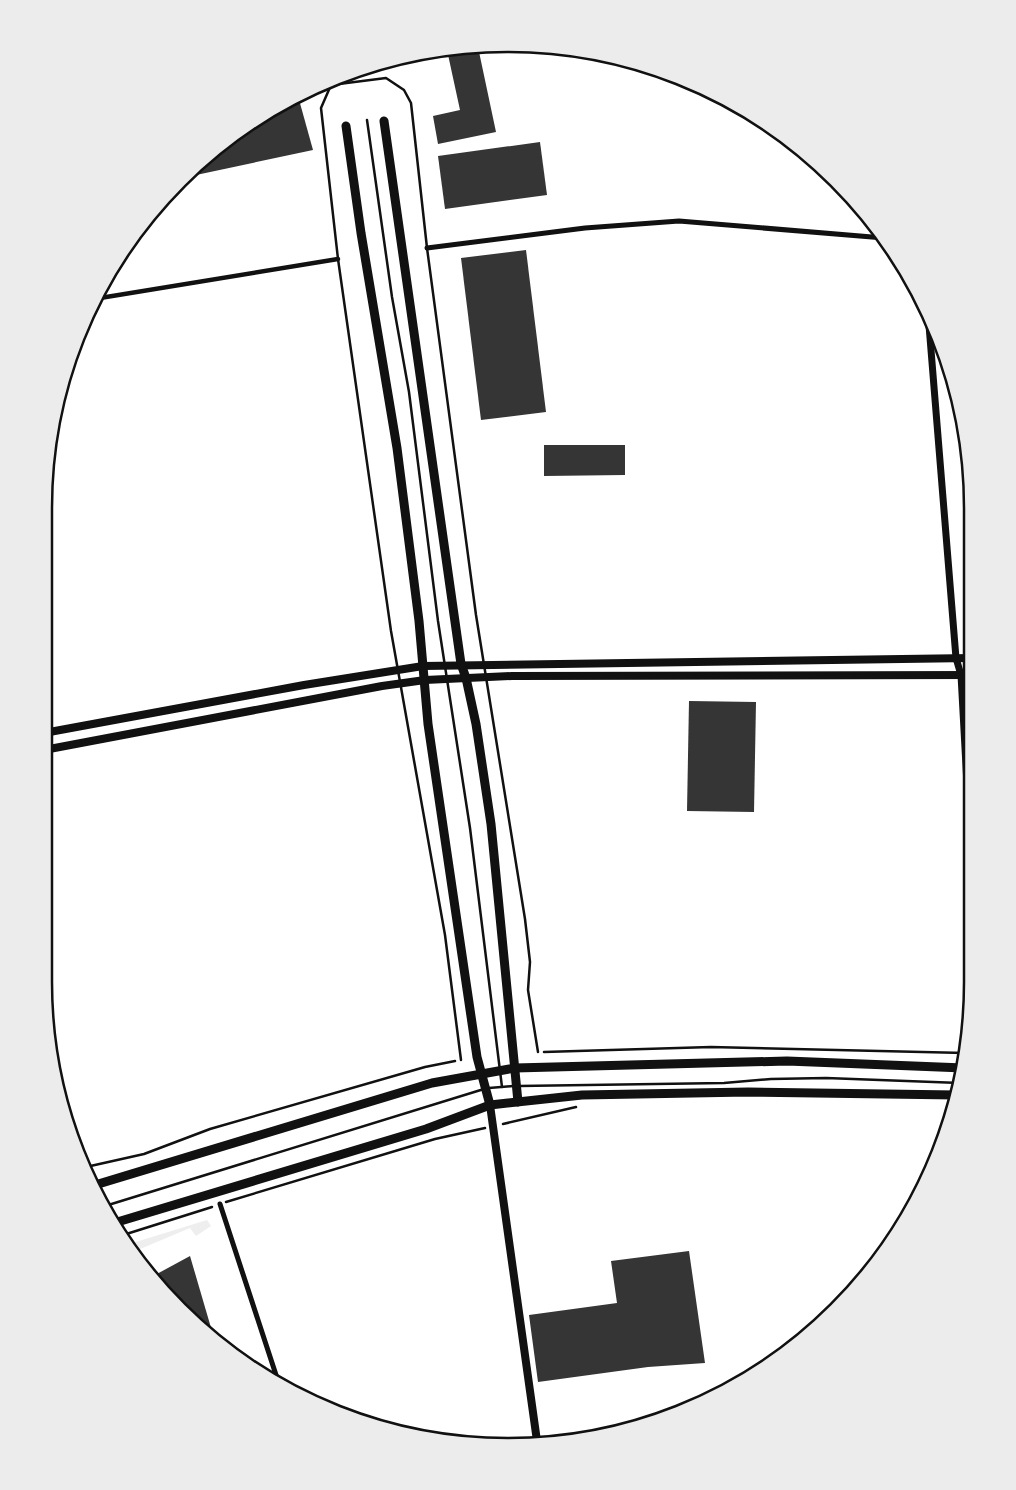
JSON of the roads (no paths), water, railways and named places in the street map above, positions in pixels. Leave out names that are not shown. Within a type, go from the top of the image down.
[{"type":"main road","points":[[384,121],[461,664],[476,724],[491,824],[518,1102]]},
{"type":"main road","points":[[346,126],[361,233],[396,448],[430,734],[480,1075],[490,1106],[536,1437]]},
{"type":"main road","points":[[52,732],[423,666],[964,658]]},
{"type":"main road","points":[[52,749],[425,680],[486,677],[961,675]]},
{"type":"main road","points":[[99,1184],[432,1083],[516,1068],[787,1061],[956,1068]]},
{"type":"main road","points":[[121,1221],[426,1130],[490,1106],[582,1095],[738,1092],[949,1095]]},
{"type":"street","points":[[427,248],[585,228],[679,221],[874,237]]},
{"type":"street","points":[[104,297],[338,259]]},
{"type":"street","points":[[930,337],[956,658],[961,675],[964,730]]},
{"type":"street","points":[[220,1204],[276,1374]]},
{"type":"lane","points":[[344,83],[386,78],[404,90],[411,103],[427,248],[484,664],[525,919],[530,962],[528,990],[538,1052]]},
{"type":"lane","points":[[329,89],[321,108],[338,259],[398,669],[445,935],[461,1060]]},
{"type":"lane","points":[[367,120],[392,297],[410,401],[470,828],[502,1086]]},
{"type":"lane","points":[[111,1204],[485,1089],[502,1086],[724,1083],[770,1079],[826,1078],[952,1083]]}]
